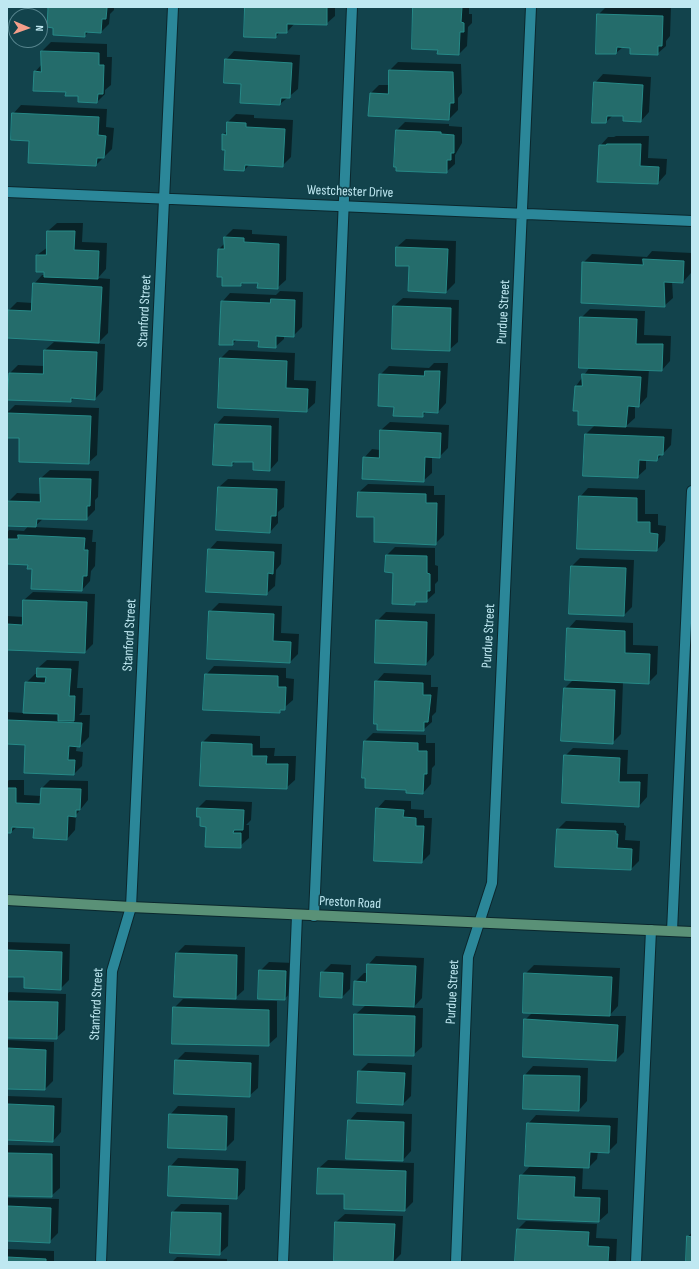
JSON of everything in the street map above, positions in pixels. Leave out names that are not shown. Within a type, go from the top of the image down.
[{"type":"main road","name":"Preston Road","points":[[7,900],[314,916],[692,932]]},
{"type":"street","name":"Stanford Street","points":[[101,1262],[112,971],[131,907],[173,7]]},
{"type":"street","points":[[314,916],[352,7]]},
{"type":"street","name":"Purdue Street","points":[[456,1262],[468,956],[492,883],[531,7]]},
{"type":"street","name":"Westchester Drive","points":[[7,192],[692,221]]},
{"type":"street","points":[[672,931],[692,491]]},
{"type":"street","points":[[283,1262],[297,915]]},
{"type":"street","points":[[636,1262],[651,930]]},
{"type":"building","points":[[45,7],[105,7],[107,8],[106,19],[102,19],[101,33],[85,32],[85,37],[53,35],[53,28],[48,27],[48,8]]},
{"type":"building","points":[[245,7],[327,7],[327,25],[287,24],[287,33],[276,33],[276,38],[244,37]]},
{"type":"building","points":[[413,7],[462,7],[461,22],[464,23],[464,32],[460,32],[459,55],[437,54],[438,50],[412,49]]},
{"type":"building","points":[[597,14],[663,16],[662,46],[658,46],[658,55],[630,54],[630,48],[617,47],[616,54],[596,54]]},
{"type":"building","points":[[41,51],[99,53],[99,65],[104,65],[103,94],[98,94],[97,103],[78,102],[78,96],[65,96],[66,92],[33,91],[34,71],[41,72]]},
{"type":"building","points":[[225,59],[292,63],[290,98],[281,98],[280,105],[240,103],[241,84],[224,83]]},
{"type":"building","points":[[389,70],[453,72],[454,103],[450,103],[449,120],[368,116],[370,93],[388,94]]},
{"type":"building","points":[[594,82],[643,85],[641,122],[623,121],[623,116],[607,116],[606,123],[592,123]]},
{"type":"building","points":[[12,113],[99,117],[98,135],[106,136],[104,158],[97,158],[96,166],[28,163],[29,141],[11,140]]},
{"type":"building","points":[[227,122],[246,123],[246,127],[285,129],[283,167],[245,165],[244,171],[224,170],[225,150],[222,150],[222,134],[226,135]]},
{"type":"building","points":[[396,130],[441,132],[441,134],[454,135],[454,153],[451,153],[451,160],[447,160],[447,173],[396,171],[396,167],[394,167]]},
{"type":"building","points":[[641,144],[640,166],[659,167],[658,184],[597,182],[599,145]]},
{"type":"building","points":[[47,231],[75,231],[74,250],[99,251],[98,279],[44,277],[44,272],[36,272],[36,255],[46,255]]},
{"type":"building","points":[[224,237],[244,238],[244,242],[279,244],[278,289],[257,288],[258,283],[241,283],[241,286],[222,286],[222,277],[217,277],[218,249],[224,249]]},
{"type":"building","points":[[396,247],[448,249],[446,293],[408,291],[409,266],[396,266]]},
{"type":"building","points":[[643,259],[684,261],[683,283],[664,282],[665,307],[581,303],[582,262],[643,265]]},
{"type":"building","points":[[33,283],[102,287],[99,343],[7,338],[8,310],[31,311]]},
{"type":"building","points":[[271,299],[295,300],[294,337],[276,336],[276,348],[258,347],[259,341],[233,340],[233,345],[219,345],[221,301],[270,303]]},
{"type":"building","points":[[393,306],[451,308],[450,351],[392,349]]},
{"type":"building","points":[[580,317],[637,319],[636,344],[663,344],[662,371],[579,368]]},
{"type":"building","points":[[44,350],[97,352],[95,400],[71,398],[71,402],[7,400],[9,373],[43,374]]},
{"type":"building","points":[[220,358],[287,361],[286,388],[308,389],[307,412],[218,408]]},
{"type":"building","points":[[425,371],[440,371],[438,413],[423,412],[423,417],[393,416],[394,407],[378,406],[379,374],[424,376]]},
{"type":"building","points":[[582,374],[641,377],[639,407],[628,406],[626,427],[578,425],[578,411],[573,411],[575,386],[582,386]]},
{"type":"building","points":[[7,413],[91,416],[89,464],[19,462],[19,438],[7,438]]},
{"type":"building","points":[[215,424],[271,426],[270,471],[253,470],[253,462],[232,462],[232,466],[213,465]]},
{"type":"building","points":[[380,430],[441,433],[440,458],[425,457],[424,482],[362,479],[363,457],[379,458]]},
{"type":"building","points":[[585,434],[664,437],[663,455],[658,455],[657,461],[639,460],[638,478],[583,476]]},
{"type":"building","points":[[40,478],[91,479],[90,506],[87,506],[87,520],[37,519],[36,527],[7,526],[7,501],[40,502]]},
{"type":"building","points":[[218,487],[277,489],[276,516],[271,516],[270,533],[216,530]]},
{"type":"building","points":[[358,492],[426,494],[426,503],[437,503],[436,545],[374,542],[374,517],[357,517]]},
{"type":"building","points":[[579,496],[637,498],[637,522],[650,522],[650,533],[658,534],[657,551],[577,549]]},
{"type":"building","points":[[18,535],[85,538],[84,550],[88,550],[87,576],[83,576],[82,591],[31,589],[32,569],[27,569],[28,565],[7,564],[7,539],[18,539]]},
{"type":"building","points":[[208,549],[274,552],[273,574],[268,573],[267,595],[206,592]]},
{"type":"building","points":[[386,555],[427,556],[427,573],[430,574],[430,591],[427,591],[427,602],[415,602],[415,605],[392,604],[393,573],[385,572]]},
{"type":"building","points":[[571,566],[626,568],[624,616],[569,614]]},
{"type":"building","points":[[23,600],[87,602],[85,653],[7,650],[7,624],[22,625]]},
{"type":"building","points":[[209,611],[274,614],[273,641],[291,642],[290,663],[207,659]]},
{"type":"building","points":[[376,620],[427,622],[426,665],[375,663]]},
{"type":"building","points":[[567,628],[625,631],[625,653],[650,654],[649,684],[565,680]]},
{"type":"building","points":[[37,668],[71,669],[69,696],[75,696],[74,721],[58,721],[58,714],[23,713],[25,682],[45,683],[46,677],[37,677]]},
{"type":"building","points":[[205,674],[278,676],[278,687],[286,687],[285,710],[280,710],[280,713],[203,710]]},
{"type":"building","points":[[375,681],[423,683],[423,695],[431,695],[428,722],[424,722],[424,731],[377,730],[377,724],[374,724]]},
{"type":"building","points":[[564,688],[615,690],[613,744],[561,741]]},
{"type":"building","points":[[7,720],[82,723],[80,747],[69,746],[68,760],[75,760],[74,775],[24,773],[25,745],[7,744]]},
{"type":"building","points":[[364,741],[418,743],[418,751],[427,751],[427,774],[424,774],[423,794],[406,793],[406,790],[365,788],[365,778],[362,778]]},
{"type":"building","points":[[202,742],[252,744],[252,756],[267,756],[266,764],[288,764],[287,789],[200,786]]},
{"type":"building","points":[[564,755],[620,758],[619,782],[640,782],[639,807],[562,803]]},
{"type":"building","points":[[7,788],[16,788],[16,803],[40,804],[41,788],[81,789],[80,810],[76,810],[76,817],[68,816],[67,840],[33,838],[34,828],[12,827],[11,833],[7,833]]},
{"type":"building","points":[[197,808],[244,810],[243,830],[234,830],[233,833],[241,833],[241,848],[205,847],[206,827],[200,826],[200,817],[197,817]]},
{"type":"building","points":[[376,808],[404,810],[403,817],[416,818],[416,826],[424,826],[422,863],[374,861]]},
{"type":"building","points":[[557,829],[616,831],[616,834],[618,834],[617,848],[632,849],[631,870],[555,867]]},
{"type":"building","points":[[7,950],[62,952],[61,990],[24,988],[24,977],[7,977]]},
{"type":"building","points":[[176,953],[237,955],[236,999],[174,997]]},
{"type":"building","points":[[367,964],[416,966],[414,1007],[353,1005],[354,981],[366,982]]},
{"type":"building","points":[[259,970],[286,971],[285,1000],[258,999]]},
{"type":"building","points":[[321,972],[343,973],[342,998],[320,997]]},
{"type":"building","points":[[524,973],[612,977],[610,1016],[523,1013]]},
{"type":"building","points":[[7,1001],[58,1002],[57,1039],[7,1038]]},
{"type":"building","points":[[173,1007],[269,1010],[269,1046],[172,1044]]},
{"type":"building","points":[[354,1014],[415,1016],[414,1056],[354,1055]]},
{"type":"building","points":[[524,1019],[618,1025],[616,1061],[523,1057]]},
{"type":"building","points":[[7,1048],[46,1050],[45,1090],[7,1089]]},
{"type":"building","points":[[175,1060],[251,1063],[250,1097],[174,1094]]},
{"type":"building","points":[[358,1071],[405,1073],[403,1105],[357,1103]]},
{"type":"building","points":[[524,1075],[580,1076],[579,1111],[523,1109]]},
{"type":"building","points":[[7,1104],[54,1106],[53,1142],[7,1140]]},
{"type":"building","points":[[169,1114],[227,1116],[226,1150],[168,1148]]},
{"type":"building","points":[[348,1120],[404,1122],[403,1161],[346,1159]]},
{"type":"building","points":[[527,1123],[610,1126],[609,1153],[590,1152],[589,1168],[525,1166]]},
{"type":"building","points":[[7,1153],[52,1154],[52,1197],[7,1196]]},
{"type":"building","points":[[169,1166],[238,1169],[237,1199],[168,1196]]},
{"type":"building","points":[[318,1168],[406,1171],[405,1211],[344,1209],[344,1194],[317,1194]]},
{"type":"building","points":[[520,1175],[575,1177],[574,1197],[600,1198],[599,1222],[518,1219]]},
{"type":"building","points":[[7,1206],[51,1208],[50,1243],[7,1241]]},
{"type":"building","points":[[172,1212],[221,1213],[220,1255],[170,1253]]},
{"type":"building","points":[[335,1222],[395,1224],[393,1262],[334,1261]]},
{"type":"building","points":[[517,1229],[589,1232],[588,1246],[609,1247],[608,1262],[515,1262]]},
{"type":"building","points":[[687,1236],[692,1237],[692,1262],[686,1262]]},
{"type":"building","points":[[7,1257],[46,1259],[46,1262],[7,1262]]}]
